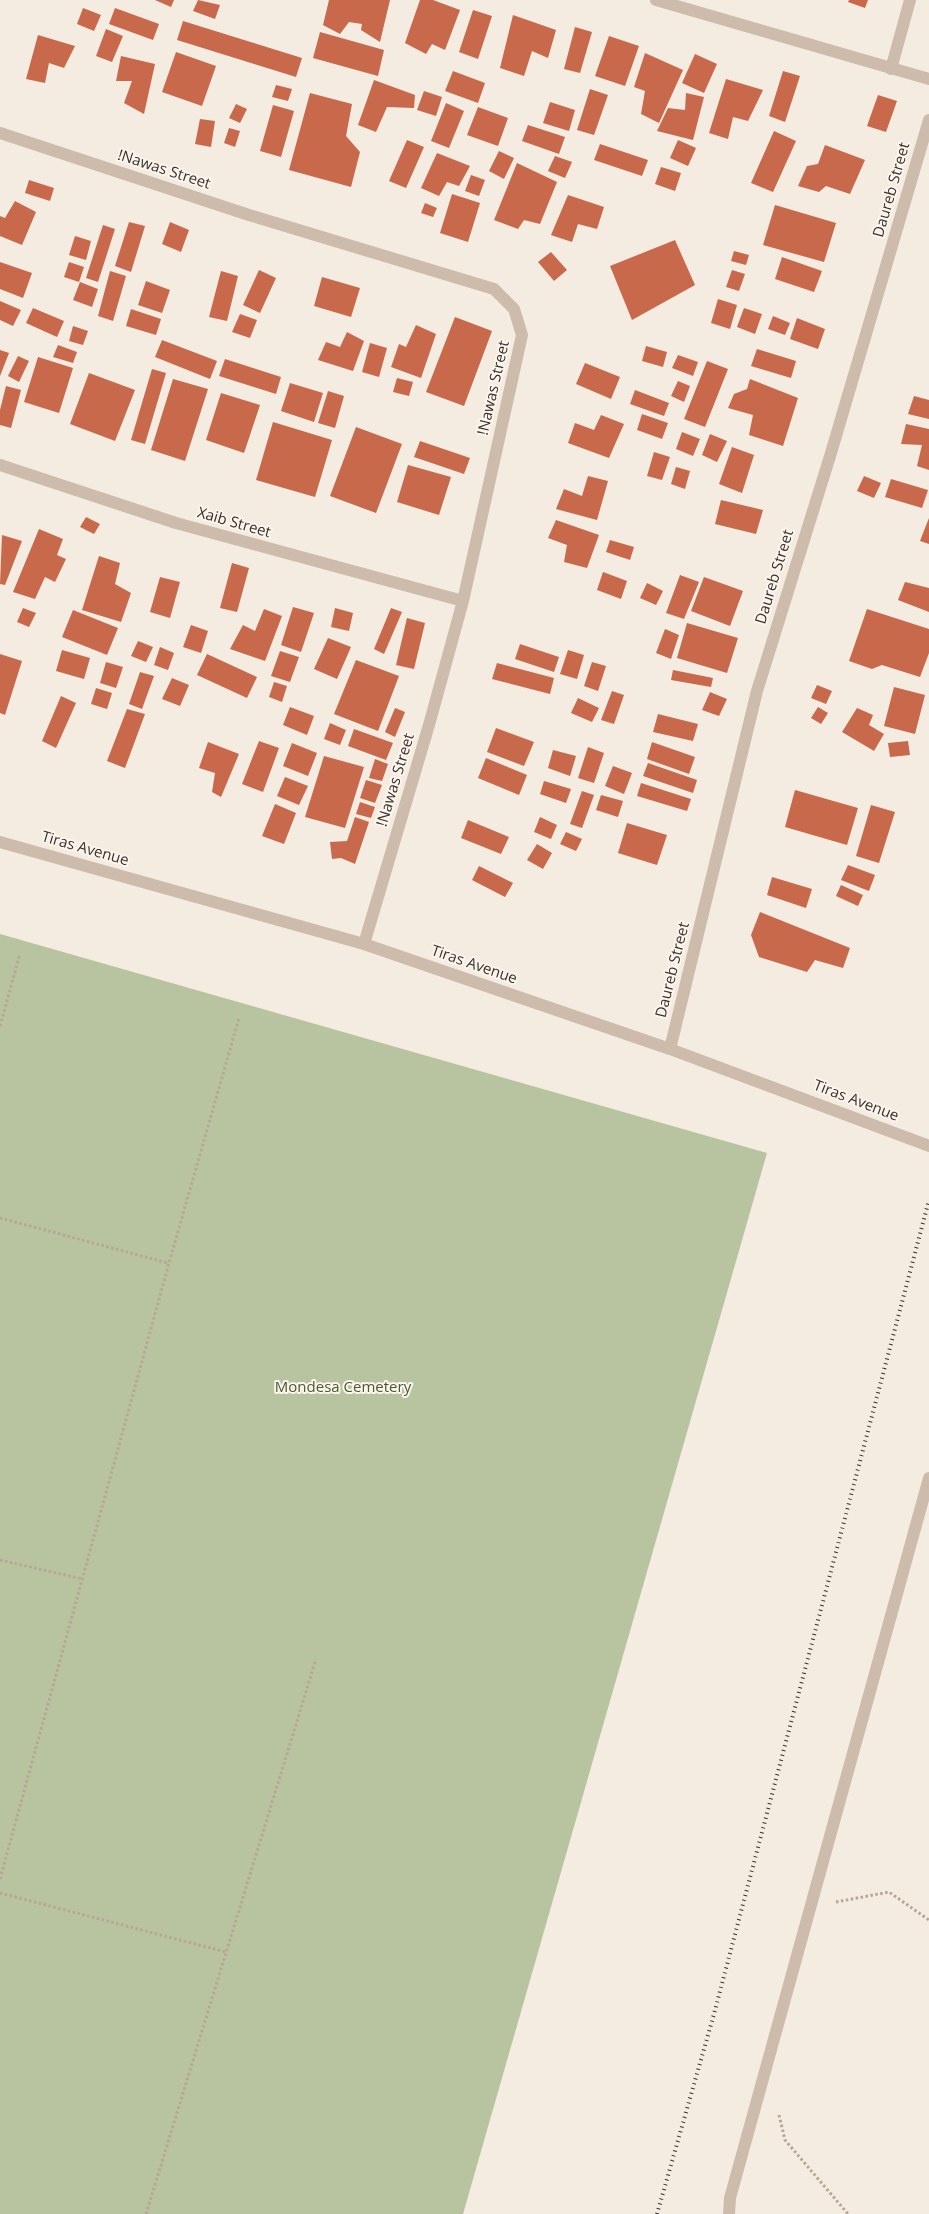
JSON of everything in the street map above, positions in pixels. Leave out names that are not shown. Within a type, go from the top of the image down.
[{"type":"street","points":[[656,0],[929,80]]},
{"type":"street","points":[[891,69],[910,0]]},
{"type":"street","name":"Daureb Street","points":[[670,1049],[757,691],[831,453],[929,120]]},
{"type":"street","name":"!Nawas Street","points":[[0,133],[249,215],[494,289],[514,309],[522,335],[463,601],[429,725],[364,944]]},
{"type":"street","name":"Xaib Street","points":[[0,465],[176,523],[463,601]]},
{"type":"street","name":"Tiras Avenue","points":[[0,842],[364,944],[670,1049],[929,1146]]},
{"type":"street","points":[[729,2214],[730,2198],[929,1478]]},
{"type":"path","points":[[0,1026],[20,954]]},
{"type":"path","points":[[0,1879],[168,1263],[239,1018]]},
{"type":"path","points":[[0,1218],[168,1263]]},
{"type":"path","points":[[0,1560],[83,1579]]},
{"type":"path","points":[[146,2214],[316,1660]]},
{"type":"path","points":[[812,1906],[889,1892],[929,1920]]},
{"type":"path","points":[[0,1894],[226,1952]]},
{"type":"path","points":[[778,2112],[785,2140],[848,2214]]},
{"type":"green space","name":"Mondesa Cemetery","points":[[0,934],[767,1153],[463,2214],[0,2214]]},
{"type":"building","points":[[155,0],[174,0],[171,7]]},
{"type":"building","points":[[198,0],[220,5],[215,19],[193,11]]},
{"type":"building","points":[[329,0],[390,0],[380,42],[361,30],[362,24],[349,22],[340,34],[323,25]]},
{"type":"building","points":[[420,0],[433,0],[460,10],[445,50],[432,44],[426,54],[405,43]]},
{"type":"building","points":[[849,0],[868,0],[865,8],[848,2]]},
{"type":"building","points":[[83,8],[101,15],[94,31],[77,24]]},
{"type":"building","points":[[115,8],[159,24],[153,40],[109,24]]},
{"type":"building","points":[[473,10],[492,16],[478,59],[459,52]]},
{"type":"building","points":[[513,15],[556,30],[548,58],[532,51],[524,76],[500,68]]},
{"type":"building","points":[[183,21],[302,58],[296,77],[177,40]]},
{"type":"building","points":[[575,27],[592,32],[580,73],[564,69]]},
{"type":"building","points":[[106,29],[123,36],[112,62],[96,56]]},
{"type":"building","points":[[320,32],[384,50],[378,76],[313,58]]},
{"type":"building","points":[[38,35],[75,46],[64,68],[49,63],[45,83],[26,79]]},
{"type":"building","points":[[609,36],[639,46],[625,86],[595,76]]},
{"type":"building","points":[[176,52],[216,66],[202,106],[162,92]]},
{"type":"building","points":[[645,53],[683,70],[659,123],[641,114],[645,91],[634,87]]},
{"type":"building","points":[[695,54],[717,64],[704,93],[682,83]]},
{"type":"building","points":[[121,56],[155,64],[144,114],[124,103],[132,81],[116,81]]},
{"type":"building","points":[[453,71],[485,83],[478,103],[445,91]]},
{"type":"building","points":[[783,71],[800,76],[785,122],[769,116]]},
{"type":"building","points":[[726,79],[763,90],[748,121],[733,117],[728,139],[709,133]]},
{"type":"building","points":[[374,80],[415,95],[414,108],[387,107],[376,132],[358,125]]},
{"type":"building","points":[[276,85],[292,89],[288,101],[272,97]]},
{"type":"building","points":[[590,89],[608,95],[594,135],[577,130]]},
{"type":"building","points":[[424,91],[442,97],[436,116],[417,110]]},
{"type":"building","points":[[310,93],[352,104],[346,136],[360,152],[351,187],[289,170]]},
{"type":"building","points":[[686,93],[704,97],[693,140],[657,131],[668,108],[685,110]]},
{"type":"building","points":[[878,95],[897,101],[886,132],[867,126]]},
{"type":"building","points":[[550,102],[575,110],[569,131],[543,123]]},
{"type":"building","points":[[446,103],[464,111],[449,148],[431,141]]},
{"type":"building","points":[[236,104],[247,109],[240,123],[229,118]]},
{"type":"building","points":[[273,105],[294,111],[281,157],[260,151]]},
{"type":"building","points":[[478,107],[508,118],[498,146],[467,135]]},
{"type":"building","points":[[200,119],[215,121],[211,147],[195,144]]},
{"type":"building","points":[[528,125],[565,137],[559,154],[522,141]]},
{"type":"building","points":[[229,128],[240,131],[235,147],[224,143]]},
{"type":"building","points":[[774,131],[796,141],[773,192],[751,183]]},
{"type":"building","points":[[407,140],[424,147],[406,188],[389,181]]},
{"type":"building","points":[[678,140],[696,148],[688,166],[670,158]]},
{"type":"building","points":[[600,144],[648,160],[642,176],[594,160]]},
{"type":"building","points":[[825,145],[865,160],[850,194],[826,186],[819,192],[798,186],[807,166],[818,164]]},
{"type":"building","points":[[499,151],[514,158],[504,179],[489,171]]},
{"type":"building","points":[[437,153],[470,166],[459,186],[447,182],[439,196],[421,188]]},
{"type":"building","points":[[555,156],[572,162],[565,178],[548,171]]},
{"type":"building","points":[[517,163],[557,182],[540,224],[524,220],[518,229],[494,220]]},
{"type":"building","points":[[661,167],[681,173],[675,191],[655,184]]},
{"type":"building","points":[[471,175],[485,180],[479,196],[465,191]]},
{"type":"building","points":[[29,180],[54,188],[50,201],[25,193]]},
{"type":"building","points":[[452,194],[480,203],[468,242],[440,233]]},
{"type":"building","points":[[568,195],[604,207],[597,229],[578,224],[572,242],[551,235]]},
{"type":"building","points":[[15,201],[36,212],[22,245],[0,236],[0,216],[5,218]]},
{"type":"building","points":[[425,203],[437,208],[433,217],[421,213]]},
{"type":"building","points":[[775,205],[836,223],[824,262],[763,245]]},
{"type":"building","points":[[129,222],[145,226],[131,272],[115,266]]},
{"type":"building","points":[[170,222],[189,230],[181,252],[162,244]]},
{"type":"building","points":[[103,225],[115,229],[98,282],[86,278]]},
{"type":"building","points":[[75,236],[91,241],[86,260],[69,255]]},
{"type":"building","points":[[675,240],[695,285],[632,320],[610,266]]},
{"type":"building","points":[[734,251],[749,255],[746,265],[731,261]]},
{"type":"building","points":[[551,252],[567,270],[554,281],[538,262]]},
{"type":"building","points":[[782,257],[822,271],[814,292],[775,279]]},
{"type":"building","points":[[0,262],[32,273],[23,298],[0,289]]},
{"type":"building","points":[[69,262],[84,267],[79,282],[64,277]]},
{"type":"building","points":[[259,270],[276,278],[260,313],[243,305]]},
{"type":"building","points":[[732,270],[745,274],[739,291],[726,287]]},
{"type":"building","points":[[110,271],[126,276],[113,321],[98,316]]},
{"type":"building","points":[[221,271],[238,276],[227,321],[209,317]]},
{"type":"building","points":[[322,277],[360,288],[351,317],[314,306]]},
{"type":"building","points":[[146,281],[170,290],[162,313],[138,305]]},
{"type":"building","points":[[80,282],[98,289],[92,307],[73,300]]},
{"type":"building","points":[[718,299],[737,305],[730,329],[711,323]]},
{"type":"building","points":[[0,301],[21,310],[13,326],[0,320]]},
{"type":"building","points":[[33,308],[64,321],[57,337],[26,323]]},
{"type":"building","points":[[744,308],[762,314],[755,334],[737,327]]},
{"type":"building","points":[[131,309],[161,319],[156,335],[126,326]]},
{"type":"building","points":[[240,314],[257,320],[250,338],[232,332]]},
{"type":"building","points":[[773,316],[790,323],[785,335],[768,329]]},
{"type":"building","points":[[455,317],[492,331],[464,406],[426,392]]},
{"type":"building","points":[[797,318],[825,329],[818,349],[790,339]]},
{"type":"building","points":[[416,325],[436,334],[421,378],[391,367],[399,344],[406,347]]},
{"type":"building","points":[[73,326],[88,331],[83,345],[69,341]]},
{"type":"building","points":[[347,332],[364,341],[353,371],[318,360],[326,342],[340,347]]},
{"type":"building","points":[[162,340],[217,361],[210,379],[155,357]]},
{"type":"building","points":[[370,343],[387,348],[379,377],[362,372]]},
{"type":"building","points":[[58,345],[77,352],[73,363],[53,357]]},
{"type":"building","points":[[646,346],[667,352],[663,367],[642,361]]},
{"type":"building","points":[[757,349],[796,361],[791,378],[751,366]]},
{"type":"building","points":[[0,350],[9,353],[0,376]]},
{"type":"building","points":[[678,355],[698,362],[693,376],[672,368]]},
{"type":"building","points":[[18,356],[29,361],[19,382],[8,376]]},
{"type":"building","points":[[38,357],[73,368],[59,413],[24,402]]},
{"type":"building","points":[[225,359],[281,377],[276,394],[219,376]]},
{"type":"building","points":[[707,361],[728,369],[705,427],[684,419]]},
{"type":"building","points":[[585,363],[620,377],[611,399],[576,384]]},
{"type":"building","points":[[152,369],[166,373],[145,444],[131,440]]},
{"type":"building","points":[[89,373],[135,390],[115,441],[70,424]]},
{"type":"building","points":[[397,378],[413,382],[409,396],[393,392]]},
{"type":"building","points":[[173,379],[208,389],[185,461],[151,450]]},
{"type":"building","points":[[750,379],[798,398],[783,446],[749,435],[753,415],[728,408],[734,394],[747,389]]},
{"type":"building","points":[[678,381],[690,386],[684,402],[671,396]]},
{"type":"building","points":[[290,383],[323,393],[314,422],[281,411]]},
{"type":"building","points":[[6,386],[21,390],[11,428],[0,425],[0,410]]},
{"type":"building","points":[[635,390],[669,403],[664,416],[630,404]]},
{"type":"building","points":[[328,391],[344,396],[335,428],[318,423]]},
{"type":"building","points":[[221,393],[260,405],[244,453],[206,440]]},
{"type":"building","points":[[914,396],[929,400],[929,419],[908,414]]},
{"type":"building","points":[[642,414],[668,423],[662,439],[637,430]]},
{"type":"building","points":[[601,415],[624,424],[609,458],[568,443],[575,423],[594,430]]},
{"type":"building","points":[[273,422],[332,440],[315,497],[256,480]]},
{"type":"building","points":[[906,424],[929,429],[929,470],[917,466],[922,445],[901,444]]},
{"type":"building","points":[[356,427],[402,444],[376,513],[330,496]]},
{"type":"building","points":[[682,432],[700,439],[693,456],[676,449]]},
{"type":"building","points":[[710,434],[727,441],[717,462],[702,455]]},
{"type":"building","points":[[420,441],[470,458],[464,474],[414,457]]},
{"type":"building","points":[[732,447],[754,455],[742,493],[719,484]]},
{"type":"building","points":[[654,452],[670,457],[662,480],[647,476]]},
{"type":"building","points":[[408,465],[451,477],[439,515],[397,502]]},
{"type":"building","points":[[676,467],[690,471],[685,489],[671,484]]},
{"type":"building","points":[[588,476],[608,481],[597,520],[556,509],[564,489],[582,496]]},
{"type":"building","points":[[864,476],[881,483],[874,498],[857,491]]},
{"type":"building","points":[[891,479],[928,490],[922,508],[885,497]]},
{"type":"building","points":[[721,500],[763,510],[756,534],[715,524]]},
{"type":"building","points":[[86,517],[100,524],[94,534],[80,527]]},
{"type":"building","points":[[929,518],[929,544],[920,541]]},
{"type":"building","points":[[556,520],[599,535],[587,568],[564,562],[567,545],[548,538]]},
{"type":"building","points":[[39,529],[63,539],[57,555],[66,559],[55,582],[45,577],[35,599],[13,592]]},
{"type":"building","points":[[2,535],[22,541],[5,585],[0,584]]},
{"type":"building","points":[[610,540],[634,547],[630,560],[606,552]]},
{"type":"building","points":[[99,556],[120,563],[115,584],[131,593],[121,622],[82,610]]},
{"type":"building","points":[[232,563],[249,568],[237,612],[220,608]]},
{"type":"building","points":[[603,572],[627,581],[621,599],[597,590]]},
{"type":"building","points":[[680,575],[699,582],[684,619],[666,613]]},
{"type":"building","points":[[160,577],[180,582],[170,618],[150,612]]},
{"type":"building","points":[[704,577],[743,591],[730,626],[691,611]]},
{"type":"building","points":[[905,582],[929,588],[929,612],[898,600]]},
{"type":"building","points":[[647,583],[663,591],[656,605],[640,598]]},
{"type":"building","points":[[293,607],[314,613],[301,652],[281,645]]},
{"type":"building","points":[[23,608],[36,613],[29,627],[17,622]]},
{"type":"building","points":[[335,608],[353,613],[349,631],[331,627]]},
{"type":"building","points":[[391,608],[402,612],[384,654],[374,649]]},
{"type":"building","points":[[264,609],[282,616],[265,661],[230,649],[243,625],[255,631]]},
{"type":"building","points":[[867,609],[929,629],[929,653],[920,677],[882,665],[872,669],[849,661]]},
{"type":"building","points":[[73,610],[118,628],[107,655],[62,637]]},
{"type":"building","points":[[407,618],[425,623],[414,669],[396,665]]},
{"type":"building","points":[[687,623],[738,638],[727,673],[677,658]]},
{"type":"building","points":[[191,625],[208,631],[201,653],[183,647]]},
{"type":"building","points":[[665,629],[679,635],[671,659],[656,653]]},
{"type":"building","points":[[328,638],[351,647],[337,679],[314,669]]},
{"type":"building","points":[[138,641],[153,647],[146,662],[131,656]]},
{"type":"building","points":[[520,644],[559,657],[554,672],[515,659]]},
{"type":"building","points":[[160,647],[174,653],[168,670],[154,665]]},
{"type":"building","points":[[62,650],[90,658],[84,679],[56,671]]},
{"type":"building","points":[[568,650],[584,655],[577,679],[560,674]]},
{"type":"building","points":[[280,651],[299,657],[290,682],[271,676]]},
{"type":"building","points":[[0,654],[22,661],[5,715],[0,713]]},
{"type":"building","points":[[207,654],[257,677],[247,698],[197,675]]},
{"type":"building","points":[[356,660],[399,676],[378,731],[334,714]]},
{"type":"building","points":[[106,662],[123,667],[116,688],[100,683]]},
{"type":"building","points":[[592,662],[606,666],[598,691],[584,686]]},
{"type":"building","points":[[497,663],[554,678],[550,694],[492,679]]},
{"type":"building","points":[[673,670],[713,678],[711,687],[671,680]]},
{"type":"building","points":[[140,672],[154,676],[142,709],[129,704]]},
{"type":"building","points":[[172,678],[189,685],[180,706],[162,699]]},
{"type":"building","points":[[274,682],[287,686],[282,702],[269,697]]},
{"type":"building","points":[[817,685],[832,691],[826,704],[811,698]]},
{"type":"building","points":[[894,687],[925,695],[915,734],[884,726]]},
{"type":"building","points":[[96,688],[112,693],[107,709],[91,704]]},
{"type":"building","points":[[612,691],[624,695],[614,724],[601,720]]},
{"type":"building","points":[[710,692],[727,699],[719,716],[702,710]]},
{"type":"building","points":[[61,696],[76,703],[56,748],[42,741]]},
{"type":"building","points":[[578,698],[599,708],[592,722],[571,713]]},
{"type":"building","points":[[290,707],[314,716],[307,735],[283,725]]},
{"type":"building","points":[[818,707],[828,713],[821,724],[811,718]]},
{"type":"building","points":[[395,708],[405,712],[395,737],[385,732]]},
{"type":"building","points":[[857,708],[873,715],[869,725],[884,734],[874,751],[842,732]]},
{"type":"building","points":[[127,709],[145,714],[125,768],[107,761]]},
{"type":"building","points":[[658,714],[698,724],[693,741],[653,732]]},
{"type":"building","points":[[330,723],[346,730],[340,745],[324,739]]},
{"type":"building","points":[[496,728],[534,742],[524,766],[487,752]]},
{"type":"building","points":[[354,729],[393,743],[386,760],[348,746]]},
{"type":"building","points":[[259,741],[279,748],[263,792],[242,784]]},
{"type":"building","points":[[908,741],[910,755],[890,757],[888,743]]},
{"type":"building","points":[[208,742],[239,754],[221,797],[212,792],[215,773],[199,768]]},
{"type":"building","points":[[652,742],[695,757],[689,774],[647,759]]},
{"type":"building","points":[[292,743],[317,753],[308,776],[283,766]]},
{"type":"building","points":[[588,747],[604,753],[594,783],[578,778]]},
{"type":"building","points":[[553,750],[576,756],[570,776],[548,768]]},
{"type":"building","points":[[324,756],[364,767],[345,828],[305,817]]},
{"type":"building","points":[[486,758],[527,775],[519,795],[478,778]]},
{"type":"building","points":[[375,759],[388,764],[382,781],[369,778]]},
{"type":"building","points":[[648,763],[697,780],[693,793],[643,776]]},
{"type":"building","points":[[613,766],[632,773],[624,794],[605,786]]},
{"type":"building","points":[[285,777],[308,786],[299,805],[277,796]]},
{"type":"building","points":[[366,780],[382,785],[375,803],[360,798]]},
{"type":"building","points":[[544,781],[571,789],[566,803],[540,794]]},
{"type":"building","points":[[641,783],[691,799],[687,811],[637,796]]},
{"type":"building","points":[[795,790],[858,808],[847,845],[785,827]]},
{"type":"building","points":[[582,791],[594,795],[582,828],[570,824]]},
{"type":"building","points":[[601,795],[623,801],[618,817],[596,810]]},
{"type":"building","points":[[360,802],[375,807],[371,818],[356,814]]},
{"type":"building","points":[[275,804],[296,813],[284,844],[262,836]]},
{"type":"building","points":[[871,805],[895,812],[879,863],[856,856]]},
{"type":"building","points":[[355,817],[369,822],[355,864],[341,858],[332,859],[330,842],[347,841]]},
{"type":"building","points":[[540,817],[557,825],[551,839],[534,832]]},
{"type":"building","points":[[468,820],[509,837],[501,854],[461,838]]},
{"type":"building","points":[[627,823],[667,835],[657,865],[618,853]]},
{"type":"building","points":[[566,832],[582,839],[576,851],[560,844]]},
{"type":"building","points":[[537,844],[552,853],[543,869],[527,860]]},
{"type":"building","points":[[848,865],[875,875],[869,891],[841,880]]},
{"type":"building","points":[[479,866],[513,883],[505,897],[472,880]]},
{"type":"building","points":[[772,877],[812,889],[806,908],[767,895]]},
{"type":"building","points":[[841,885],[863,895],[858,906],[836,896]]},
{"type":"building","points":[[760,912],[850,948],[843,968],[815,960],[807,972],[759,957],[751,935]]},
{"type":"railway","points":[[657,2214],[714,2014],[929,1200]]}]
